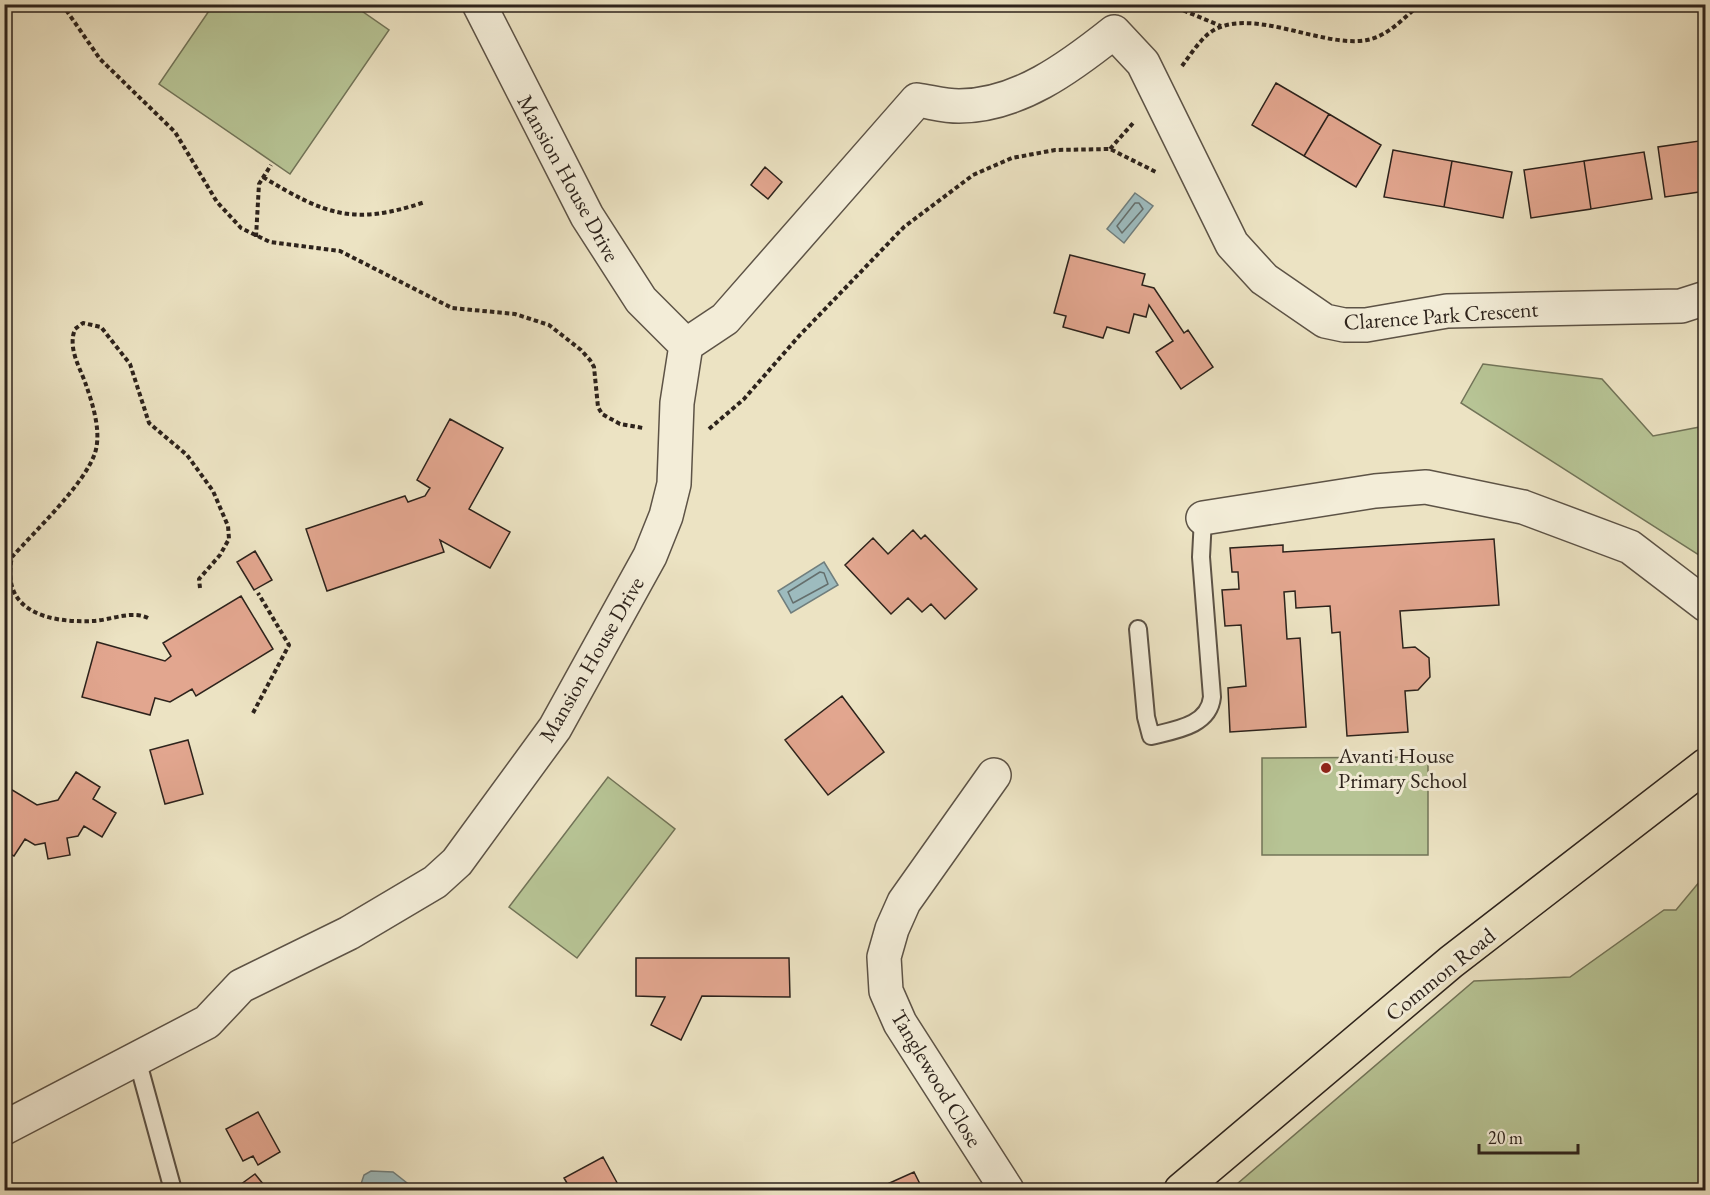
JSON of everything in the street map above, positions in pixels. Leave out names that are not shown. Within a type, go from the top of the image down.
[{"type":"main road","name":"Common Road","points":[[1181,1191],[1451,962],[1706,765]]},
{"type":"street","name":"Mansion House Drive","points":[[4,1128],[207,1022],[241,986],[349,933],[435,882],[457,862],[555,728],[650,556],[666,516],[674,484],[677,403],[686,345],[641,300],[592,225],[479,4]]},
{"type":"street","name":"Clarence Park Crescent","points":[[686,345],[725,319],[917,100],[957,106],[1007,98],[1074,64],[1114,32],[1143,63],[1232,244],[1264,279],[1304,309],[1325,321],[1344,325],[1366,325],[1447,311],[1681,306],[1706,298]]},
{"type":"street","points":[[1203,518],[1375,491],[1426,487],[1523,507],[1630,547],[1706,605]]},
{"type":"street","name":"Tanglewood Close","points":[[994,775],[904,902],[892,929],[884,957],[886,991],[900,1023],[1007,1191]]},
{"type":"lane","points":[[1138,629],[1146,717],[1151,736],[1176,730],[1206,716],[1211,707],[1212,697],[1201,557],[1203,518]]},
{"type":"lane","points":[[137,1059],[173,1191]]},
{"type":"path","points":[[62,4],[100,59],[175,132],[217,202],[231,220],[256,237],[291,246],[321,247],[340,251],[452,308],[515,314],[549,325],[590,360],[594,367],[598,407],[610,420],[636,427],[698,432],[715,426],[744,399],[799,336],[904,227],[973,175],[990,166],[1012,158],[1055,150],[1110,149],[1158,172],[1188,195],[1194,197],[1206,192]]},
{"type":"path","points":[[1139,4],[1180,9],[1222,26],[1281,26],[1323,39],[1342,42],[1366,40],[1386,33],[1420,4]]},
{"type":"path","points":[[1159,97],[1198,44],[1222,26]]},
{"type":"path","points":[[256,237],[259,184],[271,165]]},
{"type":"path","points":[[263,177],[289,193],[338,214],[362,216],[393,212],[425,202]]},
{"type":"path","points":[[148,618],[141,614],[92,621],[55,618],[22,606],[10,588],[9,571],[12,557],[71,490],[95,453],[96,435],[92,402],[72,349],[75,329],[83,323],[101,327],[130,364],[150,423],[187,455],[213,491],[228,526],[229,538],[220,555],[199,579],[200,588]]},
{"type":"path","points":[[253,713],[289,645],[258,593]]},
{"type":"green space","points":[[213,5],[353,5],[389,30],[290,174],[159,84]]},
{"type":"green space","points":[[1483,364],[1602,379],[1653,436],[1705,426],[1705,559],[1461,403]]},
{"type":"green space","points":[[1428,757],[1428,855],[1262,855],[1262,758]]},
{"type":"green space","points":[[608,777],[675,829],[577,958],[509,907]]},
{"type":"green space","points":[[1705,875],[1705,1190],[1230,1190],[1474,981],[1570,977],[1664,910],[1676,910]]},
{"type":"water","points":[[1135,193],[1153,206],[1124,243],[1107,229]]},
{"type":"water","points":[[824,562],[838,585],[791,613],[778,591]]},
{"type":"water","points":[[371,1171],[393,1172],[416,1190],[359,1190],[364,1175]]},
{"type":"building","points":[[1276,83],[1329,114],[1304,156],[1252,125]]},
{"type":"building","points":[[1329,114],[1381,145],[1356,187],[1304,156]]},
{"type":"building","points":[[1706,140],[1706,191],[1665,197],[1658,147]]},
{"type":"building","points":[[1393,150],[1452,161],[1444,207],[1384,197]]},
{"type":"building","points":[[1644,152],[1652,199],[1591,209],[1584,161]]},
{"type":"building","points":[[1452,161],[1512,172],[1503,218],[1444,207]]},
{"type":"building","points":[[1584,161],[1591,209],[1531,218],[1524,170]]},
{"type":"building","points":[[765,167],[782,182],[768,199],[751,185]]},
{"type":"building","points":[[1070,255],[1145,274],[1142,285],[1154,288],[1184,333],[1188,330],[1213,367],[1181,389],[1156,352],[1173,341],[1149,305],[1146,317],[1134,314],[1129,333],[1107,327],[1103,338],[1063,327],[1066,316],[1054,313]]},
{"type":"building","points":[[450,419],[503,448],[469,509],[510,532],[490,568],[440,540],[444,552],[327,591],[306,529],[405,496],[408,502],[425,496],[430,488],[417,480]]},
{"type":"building","points":[[913,530],[921,539],[925,535],[977,589],[945,619],[931,604],[922,612],[908,598],[891,614],[845,565],[873,538],[888,554]]},
{"type":"building","points":[[1494,539],[1499,605],[1400,611],[1403,648],[1415,647],[1429,658],[1430,677],[1418,690],[1405,691],[1408,732],[1347,736],[1340,632],[1332,633],[1330,606],[1296,608],[1295,591],[1284,592],[1287,639],[1300,638],[1306,727],[1230,732],[1228,688],[1246,686],[1241,625],[1225,626],[1222,590],[1239,589],[1238,572],[1232,572],[1230,548],[1283,545],[1283,552]]},
{"type":"building","points":[[255,551],[272,580],[254,590],[237,562]]},
{"type":"building","points":[[241,596],[273,649],[196,696],[192,689],[170,702],[155,698],[150,715],[82,697],[97,642],[165,661],[171,656],[163,643]]},
{"type":"building","points":[[842,696],[884,752],[828,795],[785,740]]},
{"type":"building","points":[[188,740],[203,794],[165,804],[150,750]]},
{"type":"building","points":[[76,772],[100,787],[93,799],[116,813],[102,837],[84,826],[78,836],[67,838],[70,855],[48,859],[45,843],[35,845],[25,839],[14,856],[4,851],[4,795],[9,788],[37,805],[58,800]]},
{"type":"building","points":[[636,958],[789,958],[790,997],[702,996],[681,1040],[651,1025],[665,997],[636,996]]},
{"type":"building","points":[[258,1112],[280,1152],[258,1165],[253,1156],[243,1161],[226,1129]]},
{"type":"building","points":[[603,1157],[621,1190],[571,1190],[564,1178]]},
{"type":"building","points":[[914,1172],[923,1190],[874,1190]]},
{"type":"building","points":[[255,1174],[268,1190],[233,1190]]},
{"type":"place","name":"Avanti House Primary School","points":[[1326,768]]}]
